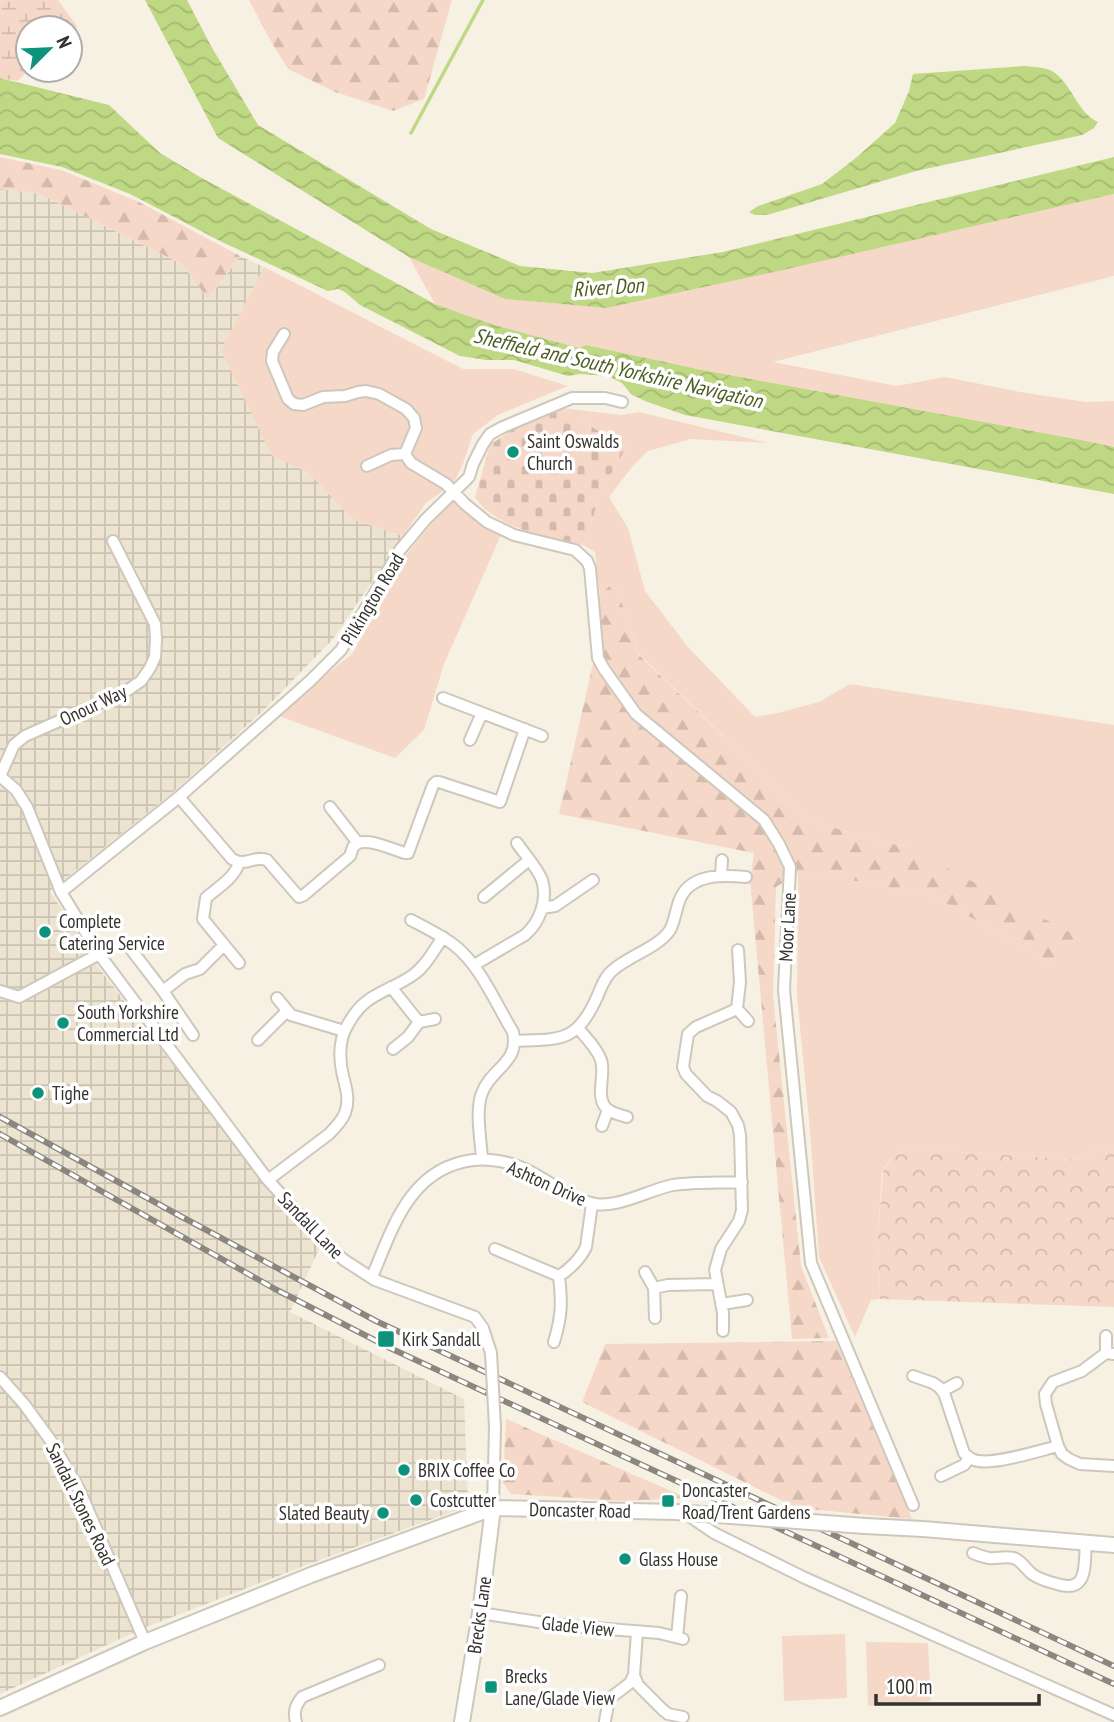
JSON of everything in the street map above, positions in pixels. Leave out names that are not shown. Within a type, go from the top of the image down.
[{"type":"street","points":[[284,334],[273,352],[272,361],[291,402],[303,405],[323,397],[372,392],[406,408],[414,418],[415,428],[405,454],[391,455],[367,466]]},
{"type":"street","name":"Pilkington Road","points":[[61,892],[179,797],[310,681],[341,650],[400,550],[426,519],[469,477],[473,464],[490,434],[572,398],[605,398],[622,402]]},
{"type":"street","name":"Moor Lane","points":[[405,454],[411,463],[436,477],[488,522],[514,535],[575,550],[587,561],[590,568],[598,658],[604,669],[636,715],[764,820],[779,844],[790,867],[784,990],[811,1263],[913,1505]]},
{"type":"street","name":"Onour Way","points":[[0,776],[14,745],[26,736],[125,692],[141,681],[150,668],[155,657],[155,624],[113,541]]},
{"type":"street","points":[[443,698],[542,736]]},
{"type":"street","points":[[470,740],[482,713]]},
{"type":"street","points":[[179,797],[232,859],[245,863],[260,858],[267,860],[299,897],[350,856],[353,847],[358,843],[363,841],[408,853],[436,782],[500,802],[525,729]]},
{"type":"street","name":"Sandall Lane","points":[[0,776],[16,790],[27,807],[61,892],[99,954],[268,1180],[344,1259],[372,1278],[475,1317],[483,1328],[491,1353],[495,1427],[493,1508]]},
{"type":"street","points":[[330,807],[358,843]]},
{"type":"street","points":[[474,965],[525,935],[537,922],[542,908],[542,881],[517,844]]},
{"type":"street","points":[[484,897],[529,860]]},
{"type":"street","points":[[721,875],[722,860]]},
{"type":"street","points":[[239,862],[238,868],[230,877],[206,898],[203,919],[239,963]]},
{"type":"street","points":[[515,1041],[555,1039],[578,1028],[610,971],[660,940],[670,929],[681,895],[686,889],[705,878],[721,875],[746,877]]},
{"type":"street","points":[[542,908],[555,906],[593,880]]},
{"type":"street","points":[[411,920],[443,937],[474,965],[513,1032],[513,1052],[481,1093],[479,1103],[482,1159]]},
{"type":"street","points":[[268,1180],[329,1134],[345,1114],[347,1089],[340,1056],[344,1031],[354,1013],[368,999],[423,967],[443,937]]},
{"type":"street","points":[[163,991],[185,974],[200,969],[224,945]]},
{"type":"street","points":[[130,948],[193,1035]]},
{"type":"street","points":[[738,950],[740,982],[737,1009],[748,1021]]},
{"type":"street","points":[[0,990],[19,997],[99,954]]},
{"type":"street","points":[[391,987],[419,1022]]},
{"type":"street","points":[[277,998],[291,1015],[344,1031]]},
{"type":"street","points":[[723,1331],[722,1304],[715,1270],[720,1249],[739,1221],[742,1210],[740,1135],[731,1112],[707,1096],[686,1074],[683,1066],[688,1034],[696,1027],[737,1009]]},
{"type":"street","points":[[258,1040],[287,1010]]},
{"type":"street","points":[[393,1049],[408,1038],[419,1022],[435,1019]]},
{"type":"street","points":[[578,1028],[602,1062],[601,1095],[604,1104],[608,1110],[626,1117]]},
{"type":"street","points":[[602,1126],[608,1110]]},
{"type":"street","name":"Ashton Drive","points":[[372,1278],[413,1193],[440,1169],[459,1162],[482,1159],[524,1168],[592,1204],[622,1202],[655,1189],[676,1185],[742,1182]]},
{"type":"street","points":[[559,1276],[586,1247],[592,1204]]},
{"type":"street","points":[[495,1249],[559,1276]]},
{"type":"street","points":[[645,1272],[654,1288],[655,1318]]},
{"type":"street","points":[[554,1342],[562,1303],[559,1276]]},
{"type":"street","points":[[654,1288],[667,1285],[716,1284]]},
{"type":"street","points":[[722,1304],[747,1300]]},
{"type":"street","points":[[1106,1336],[1110,1354],[1098,1357],[1082,1371],[1053,1382],[1045,1394],[1062,1454],[1080,1464],[1114,1466]]},
{"type":"street","points":[[913,1376],[933,1383],[942,1391],[964,1453],[970,1458],[990,1461],[1058,1446]]},
{"type":"street","name":"Sandall Stones Road","points":[[0,1377],[51,1441],[79,1489],[145,1642]]},
{"type":"street","points":[[942,1391],[957,1383]]},
{"type":"street","points":[[941,1476],[964,1465],[970,1458]]},
{"type":"street","name":"Doncaster Road","points":[[0,1707],[145,1642],[311,1575],[493,1508],[680,1513],[1114,1545]]},
{"type":"street","name":"Brecks Lane","points":[[462,1722],[480,1613],[493,1508]]},
{"type":"street","points":[[680,1513],[805,1578],[1114,1715]]},
{"type":"street","points":[[973,1553],[990,1558],[1012,1557],[1039,1578],[1072,1587],[1083,1577],[1086,1542]]},
{"type":"street","name":"Glade View","points":[[480,1613],[558,1625],[659,1633],[680,1638],[681,1596]]},
{"type":"street","points":[[636,1632],[634,1675],[638,1685],[668,1714],[684,1719],[691,1706]]},
{"type":"street","points":[[296,1722],[296,1705],[302,1697],[379,1665]]},
{"type":"street","points":[[606,1721],[609,1699],[629,1683],[634,1675]]},
{"type":"shaded area","points":[[0,189],[38,193],[182,264],[208,299],[240,256],[264,267],[221,350],[272,455],[309,473],[352,519],[403,536],[333,639],[264,710],[172,793],[50,891],[98,967],[265,1184],[320,1247],[290,1312],[464,1399],[468,1506],[144,1628],[0,1694]]},
{"type":"green space","points":[[0,0],[58,0],[68,14],[14,14],[14,80],[0,78]]},
{"type":"green space","points":[[249,0],[452,0],[424,99],[393,111],[335,92],[288,69]]},
{"type":"green space","points":[[0,157],[61,170],[139,202],[240,256],[208,299],[182,264],[38,193],[0,189]]},
{"type":"green space","points":[[1114,194],[1114,276],[773,362],[897,386],[945,377],[1086,402],[1114,401],[1114,447],[702,370],[586,345],[579,348],[491,324],[435,304],[409,257],[505,299],[606,308]]},
{"type":"green space","points":[[264,267],[463,369],[514,369],[568,386],[498,415],[473,434],[453,484],[426,503],[403,536],[352,519],[309,473],[272,456],[221,350]]},
{"type":"green space","points":[[562,408],[621,415],[639,412],[768,443],[691,439],[648,451],[609,497],[628,528],[645,591],[688,647],[755,717],[819,702],[850,684],[1114,725],[1114,1150],[1097,1145],[1083,1160],[912,1149],[893,1155],[882,1171],[878,1234],[880,1299],[871,1300],[855,1337],[819,1257],[797,996],[798,873],[856,881],[935,897],[1053,964],[908,848],[812,822],[638,653],[615,582],[600,595],[595,552],[585,546],[600,493],[626,448]]},
{"type":"green space","points":[[562,408],[626,448],[600,493],[585,546],[510,525],[497,518],[475,497],[490,445],[519,425]]},
{"type":"green space","points":[[455,501],[477,523],[501,535],[444,664],[424,730],[395,758],[276,715],[352,654],[406,555],[445,507]]},
{"type":"green space","points":[[615,581],[638,654],[812,822],[908,848],[1073,934],[1073,964],[1053,964],[935,897],[856,881],[798,873],[776,887],[773,996],[801,1266],[829,1338],[792,1339],[750,880],[754,853],[559,814],[594,659],[590,604]]},
{"type":"green space","points":[[1097,1145],[1114,1150],[1114,1307],[880,1299],[878,1234],[883,1171],[893,1155],[912,1149],[1083,1160]]},
{"type":"green space","points":[[836,1341],[912,1519],[797,1508],[582,1402],[605,1344]]},
{"type":"green space","points":[[506,1419],[687,1498],[624,1501],[511,1494],[503,1483]]},
{"type":"green space","points":[[845,1634],[847,1698],[784,1701],[782,1636]]},
{"type":"green space","points":[[866,1642],[928,1643],[931,1701],[868,1706]]},
{"type":"water","name":"River Don","points":[[145,0],[187,0],[258,125],[431,229],[520,266],[592,273],[723,252],[1114,157],[1114,194],[606,308],[505,299],[409,257],[218,138]]},
{"type":"water","points":[[1024,66],[1046,69],[1059,76],[1085,112],[1098,122],[1094,128],[1082,135],[916,171],[767,215],[749,212],[758,206],[822,184],[857,157],[895,123],[909,91],[913,74]]},
{"type":"water","name":"Sheffield and South Yorkshire Navigation","points":[[0,78],[14,81],[14,84],[24,84],[109,105],[160,153],[435,304],[491,324],[579,348],[586,345],[702,370],[1114,447],[1114,494],[685,415],[631,394],[622,383],[608,376],[568,376],[514,360],[460,356],[360,305],[345,292],[338,289],[328,291],[222,242],[130,194],[62,167],[0,154]]},
{"type":"waterway","points":[[411,133],[483,0]]},
{"type":"railway","points":[[0,1117],[376,1321],[1114,1666]]},
{"type":"railway","points":[[0,1134],[275,1289],[390,1348],[1114,1684]]},
{"type":"place","name":"Saint Oswalds Church","points":[[513,452]]},
{"type":"place","name":"Complete Catering Service","points":[[45,932]]},
{"type":"place","name":"South Yorkshire Commercial Ltd","points":[[63,1023]]},
{"type":"place","name":"Tighe","points":[[38,1093]]},
{"type":"place","name":"Kirk Sandall","points":[[386,1339]]},
{"type":"place","name":"BRIX Coffee Co","points":[[404,1470]]},
{"type":"place","name":"Costcutter","points":[[416,1500]]},
{"type":"place","name":"Doncaster Road/Trent Gardens","points":[[668,1501]]},
{"type":"place","name":"Slated Beauty","points":[[383,1513]]},
{"type":"place","name":"Glass House","points":[[625,1559]]},
{"type":"place","name":"Brecks Lane/Glade View","points":[[491,1687]]}]
